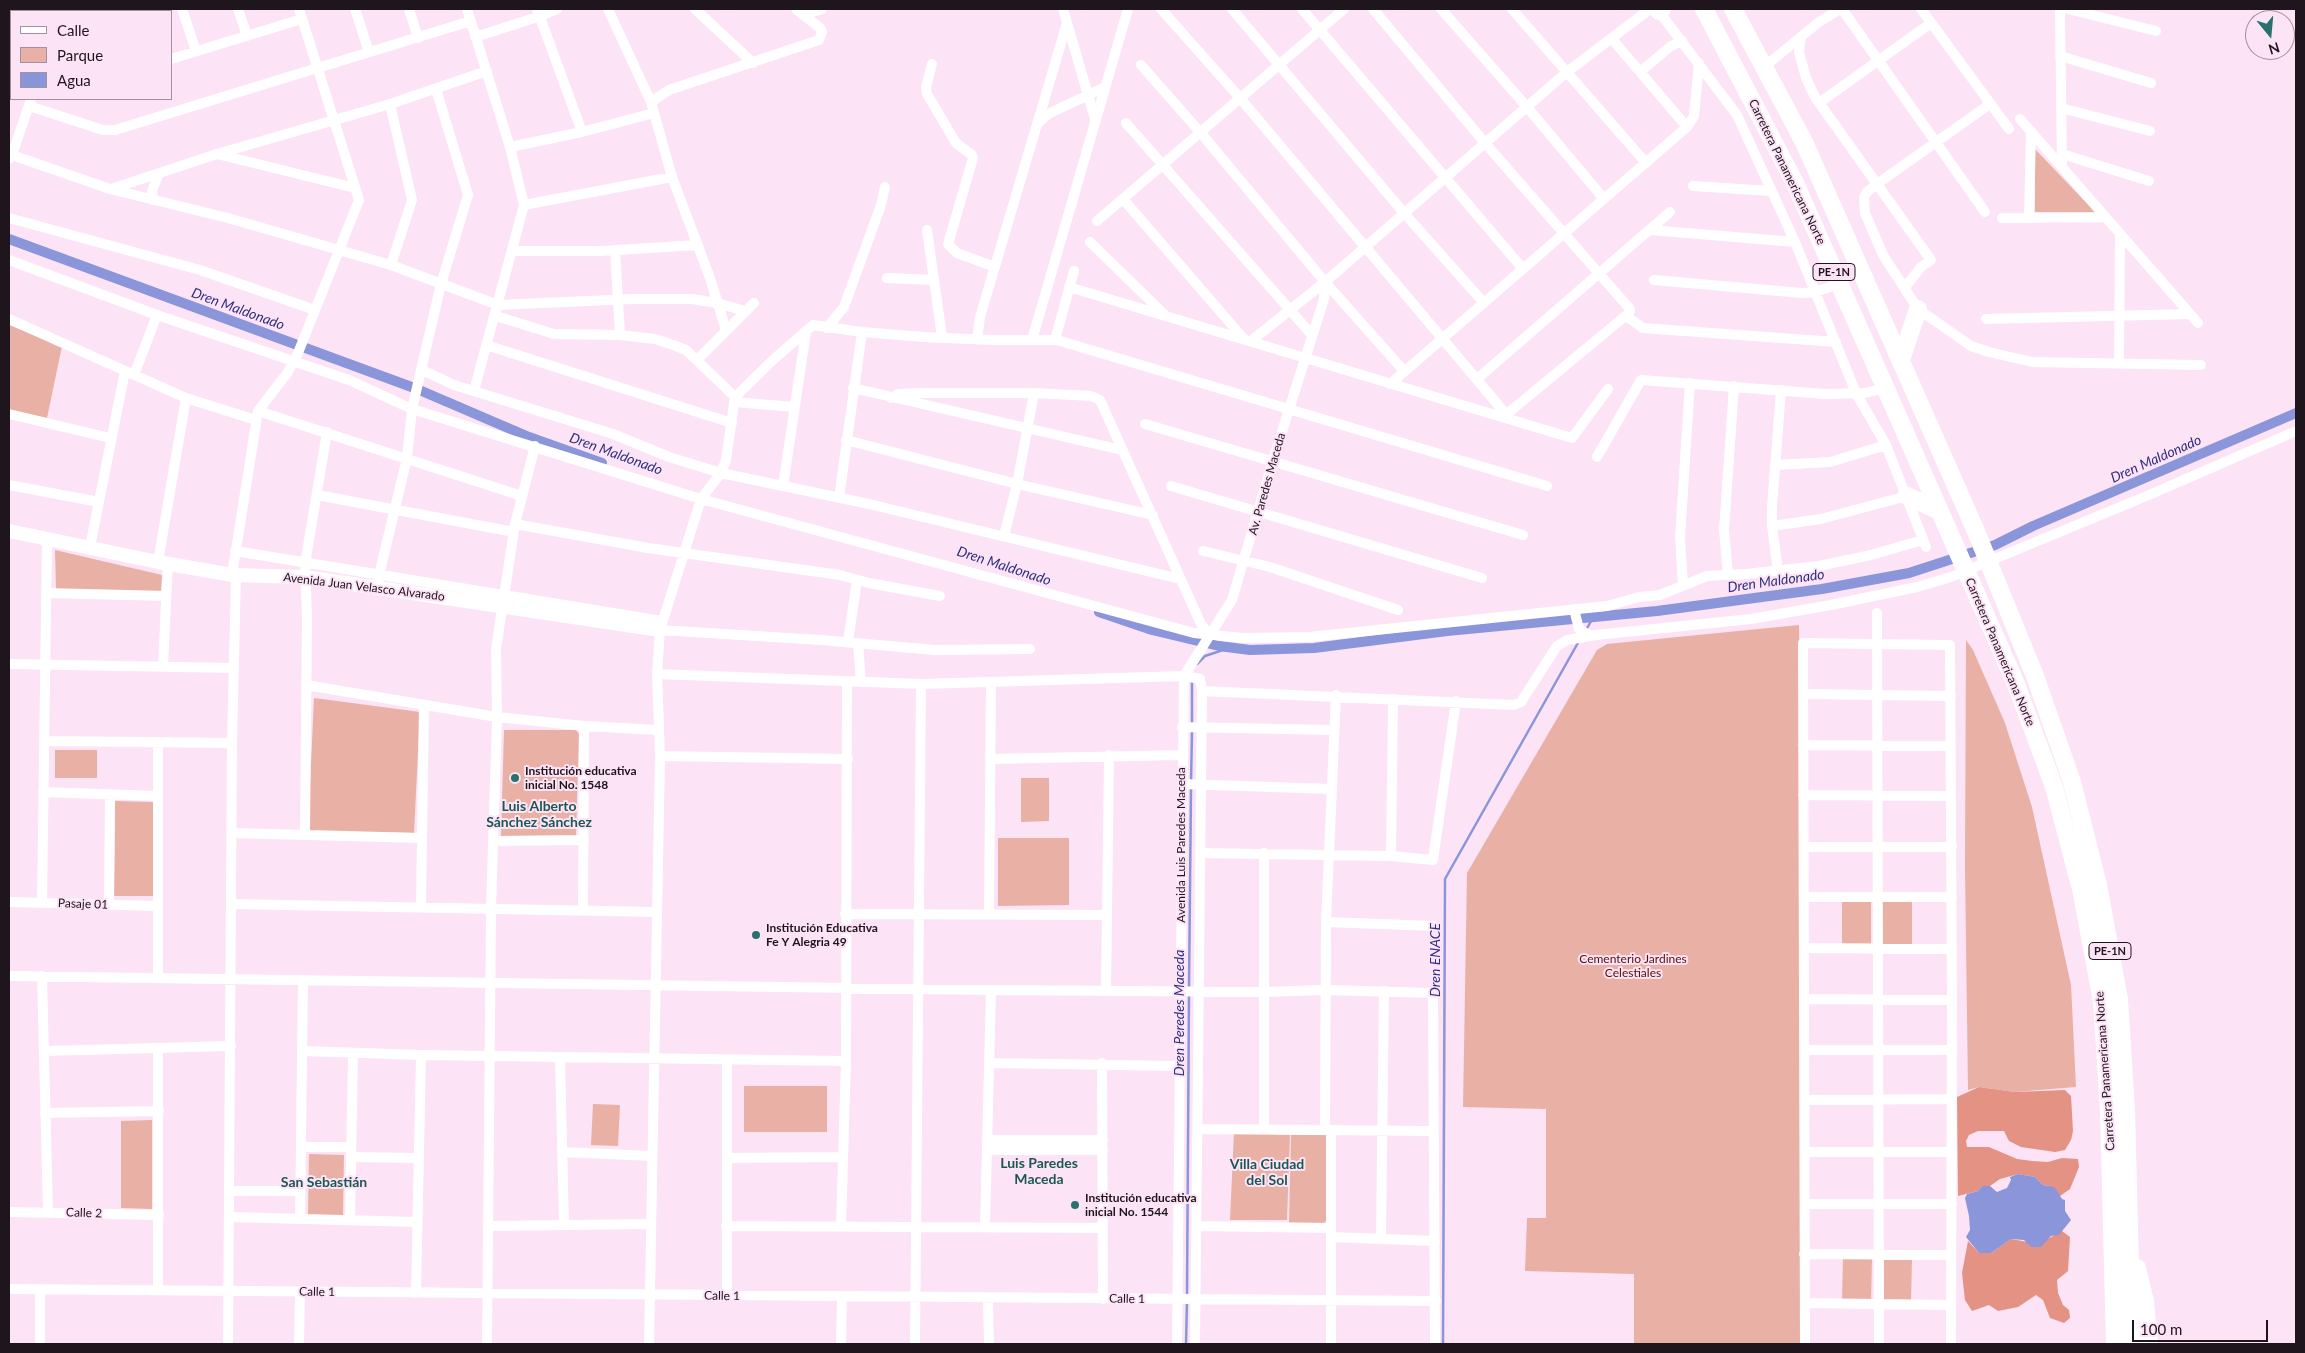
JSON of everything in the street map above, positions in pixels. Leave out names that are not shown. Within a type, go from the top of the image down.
[{"type":"highway","name":"Carretera Panamericana Norte","points":[[1704,9],[1795,182],[2016,684],[2054,787],[2081,889],[2103,1011],[2110,1110],[2115,1344]]},
{"type":"highway","name":"Carretera Panamericana Norte","points":[[1733,9],[1804,142],[1975,529],[2035,676],[2072,782],[2098,885],[2119,1000],[2126,1110],[2132,1344]]},
{"type":"highway","points":[[1900,360],[1918,309]]},
{"type":"highway","points":[[1907,496],[1940,510]]},
{"type":"highway","points":[[2129,1231],[2145,1301],[2149,1344]]},
{"type":"street","points":[[182,9],[196,51]]},
{"type":"street","points":[[238,9],[246,36]]},
{"type":"street","points":[[355,9],[369,52]]},
{"type":"street","points":[[409,9],[418,38]]},
{"type":"street","points":[[467,9],[510,147],[524,206],[496,316],[474,391]]},
{"type":"street","points":[[475,37],[539,13],[557,9]]},
{"type":"street","points":[[608,9],[651,102],[672,177],[698,245],[726,330]]},
{"type":"street","points":[[695,9],[753,63]]},
{"type":"street","points":[[800,12],[822,9]]},
{"type":"street","points":[[1063,9],[1096,120]]},
{"type":"street","points":[[1160,9],[1240,98],[1509,417]]},
{"type":"street","points":[[1232,9],[1404,213],[1484,303]]},
{"type":"street","points":[[1302,9],[1523,269]]},
{"type":"street","points":[[1097,221],[1344,9]]},
{"type":"street","points":[[1373,9],[1485,143],[1628,306],[1629,313],[1626,316],[1509,417]]},
{"type":"street","points":[[1441,9],[1604,199]]},
{"type":"street","points":[[1512,9],[1646,163]]},
{"type":"street","points":[[9,260],[157,315],[296,357],[412,409],[700,499],[1194,633],[1243,638],[1309,637],[1607,606],[1640,597],[1660,595],[1707,576],[1819,566],[1925,543],[1886,445],[1856,393],[1795,242],[1737,114],[1657,9],[1567,72],[1325,282],[1248,340]]},
{"type":"street","points":[[1764,67],[1801,37],[1841,9],[1985,212]]},
{"type":"street","points":[[1921,9],[2009,129]]},
{"type":"street","points":[[2060,9],[2062,167]]},
{"type":"street","points":[[2068,9],[2156,31]]},
{"type":"street","points":[[1032,340],[1126,10]]},
{"type":"street","points":[[651,102],[669,90],[819,40],[822,32],[820,28],[800,12]]},
{"type":"street","points":[[539,13],[582,132]]},
{"type":"street","points":[[172,59],[246,36],[300,14],[359,200],[296,357],[269,400],[257,415],[234,551],[228,1344]]},
{"type":"street","points":[[470,21],[109,131],[30,103],[10,156],[110,189],[228,218],[391,265],[498,305],[617,300],[692,300],[717,303],[745,311]]},
{"type":"street","points":[[977,340],[980,318],[1067,23]]},
{"type":"street","points":[[1819,103],[1931,23]]},
{"type":"street","points":[[1801,37],[1799,52],[1810,88],[1931,260],[1921,268],[1906,286]]},
{"type":"street","points":[[1612,39],[1687,127]]},
{"type":"street","points":[[1640,72],[1671,46],[1682,41]]},
{"type":"street","points":[[2060,56],[2151,83]]},
{"type":"street","points":[[1390,384],[1687,127],[1694,116],[1698,62]]},
{"type":"street","points":[[932,64],[926,87],[927,94],[956,143],[972,154],[973,158],[948,244],[957,253],[995,267]]},
{"type":"street","points":[[1140,65],[1200,132],[1325,282],[1404,372]]},
{"type":"street","points":[[110,189],[217,154],[390,104],[487,71]]},
{"type":"street","points":[[1038,124],[1048,114],[1105,87]]},
{"type":"street","points":[[376,588],[408,458],[412,409],[441,284],[468,195],[436,89]]},
{"type":"street","points":[[390,104],[412,200],[391,265]]},
{"type":"street","points":[[1990,104],[1866,192],[1864,202],[1865,213],[1883,255],[1906,286],[1918,309],[1970,346],[2032,362],[2201,365]]},
{"type":"street","points":[[2061,108],[2150,131]]},
{"type":"street","points":[[510,147],[582,132],[654,113]]},
{"type":"street","points":[[2020,119],[2198,323]]},
{"type":"street","points":[[1126,123],[1312,335]]},
{"type":"street","points":[[2029,218],[2031,132]]},
{"type":"street","points":[[217,154],[355,188]]},
{"type":"street","points":[[2062,154],[2149,181]]},
{"type":"street","points":[[153,200],[152,191],[159,173]]},
{"type":"street","points":[[524,206],[672,177]]},
{"type":"street","points":[[1693,186],[1772,191]]},
{"type":"street","points":[[827,328],[844,307],[881,205],[885,187]]},
{"type":"street","points":[[1122,199],[1248,340]]},
{"type":"street","points":[[1477,379],[1670,212]]},
{"type":"street","points":[[2002,218],[2106,217]]},
{"type":"street","points":[[9,218],[200,270],[315,310]]},
{"type":"street","points":[[927,230],[942,338]]},
{"type":"street","points":[[1650,230],[1795,242]]},
{"type":"street","points":[[2119,363],[2120,234]]},
{"type":"street","points":[[1090,242],[1167,317]]},
{"type":"street","points":[[512,251],[615,250],[698,245]]},
{"type":"street","points":[[615,250],[620,335]]},
{"type":"street","points":[[1055,340],[1074,271]]},
{"type":"street","points":[[887,278],[934,280]]},
{"type":"street","points":[[1654,280],[1791,292],[1815,292],[1839,284]]},
{"type":"street","name":"Av. Paredes Maceda","points":[[1184,676],[1232,600],[1304,358],[1324,299],[1325,282]]},
{"type":"street","points":[[1069,287],[1390,384],[1509,417],[1572,438],[1608,389]]},
{"type":"street","points":[[696,360],[754,303]]},
{"type":"street","points":[[1986,319],[2190,314]]},
{"type":"street","points":[[90,547],[110,438],[129,373],[157,315]]},
{"type":"street","points":[[496,316],[554,334],[620,335],[655,339],[686,350],[734,399],[796,407]]},
{"type":"street","points":[[1626,316],[1643,328],[1836,342]]},
{"type":"street","points":[[9,319],[186,398],[327,432],[522,496]]},
{"type":"street","points":[[649,1344],[651,1156],[660,756],[657,674],[661,625],[700,499],[721,473],[729,447],[734,399],[813,325],[862,332],[942,338],[1055,340],[1547,486]]},
{"type":"street","points":[[783,486],[806,332]]},
{"type":"street","points":[[839,498],[862,332]]},
{"type":"street","points":[[486,345],[732,423]]},
{"type":"street","points":[[422,370],[454,385],[613,434],[669,457],[721,473],[1004,536],[1180,579]]},
{"type":"street","points":[[1597,457],[1641,380],[1825,394],[1865,394],[1885,388]]},
{"type":"street","points":[[1684,585],[1680,537],[1690,384]]},
{"type":"street","points":[[1728,575],[1724,530],[1734,386]]},
{"type":"street","points":[[853,388],[1122,450]]},
{"type":"street","points":[[1778,571],[1772,526],[1781,390]]},
{"type":"street","points":[[891,398],[898,394],[920,393],[1034,394],[1096,397],[1103,406],[1201,624],[1209,635]]},
{"type":"street","points":[[1004,536],[1017,484],[1034,394]]},
{"type":"street","points":[[163,666],[166,596],[163,563],[186,398]]},
{"type":"street","points":[[9,414],[110,438]]},
{"type":"street","points":[[1146,424],[1523,535]]},
{"type":"street","points":[[657,674],[921,684],[1184,676],[1200,679],[1202,691],[1514,705],[1521,702],[1561,642],[1591,636],[1751,619],[1831,606],[1951,577],[2149,495],[2296,431]]},
{"type":"street","points":[[305,835],[307,617],[305,571],[327,432]]},
{"type":"street","points":[[846,440],[1017,484],[1153,515]]},
{"type":"street","points":[[1776,465],[1830,462],[1886,445]]},
{"type":"street","points":[[488,1344],[489,1056],[497,717],[496,649],[515,528],[535,446]]},
{"type":"street","points":[[9,485],[98,502]]},
{"type":"street","points":[[1171,486],[1482,578]]},
{"type":"street","points":[[317,495],[515,528],[840,575],[940,596]]},
{"type":"street","points":[[1772,526],[1821,519],[1907,496]]},
{"type":"street","name":"Avenida Juan Velasco Alvarado","points":[[9,531],[163,563],[234,575],[305,571],[376,588],[503,600],[661,625]]},
{"type":"street","points":[[42,903],[47,539]]},
{"type":"street","points":[[234,551],[305,571],[380,574],[503,600]]},
{"type":"street","points":[[1203,551],[1270,567],[1398,610]]},
{"type":"street","points":[[858,580],[853,643],[861,682]]},
{"type":"street","points":[[46,593],[166,596]]},
{"type":"street","points":[[1574,609],[1579,629],[1591,636]]},
{"type":"street","points":[[1877,613],[1879,1344]]},
{"type":"street","points":[[661,625],[935,650],[1030,649]]},
{"type":"street","points":[[1805,1344],[1803,643],[1950,645],[1952,846],[1951,1344]]},
{"type":"street","points":[[9,664],[234,668]]},
{"type":"street","name":"Avenida Luis Paredes Maceda","points":[[1176,1344],[1181,991],[1181,755],[1184,676]]},
{"type":"street","points":[[842,1226],[846,1061],[844,988],[848,759],[847,682]]},
{"type":"street","points":[[989,914],[991,683]]},
{"type":"street","points":[[915,1344],[917,914],[921,684]]},
{"type":"street","points":[[306,685],[497,717],[584,726],[658,730]]},
{"type":"street","name":"Avenida Luis Paredes Maceda","points":[[1195,1344],[1202,691]]},
{"type":"street","points":[[1803,694],[1951,696]]},
{"type":"street","points":[[1331,1344],[1332,1300],[1326,922],[1336,696]]},
{"type":"street","points":[[1391,856],[1393,699]]},
{"type":"street","points":[[1200,852],[1391,856],[1433,860],[1456,701]]},
{"type":"street","points":[[421,908],[424,705]]},
{"type":"street","points":[[582,911],[584,726]]},
{"type":"street","points":[[1182,727],[1334,730]]},
{"type":"street","points":[[44,741],[232,743]]},
{"type":"street","points":[[158,742],[158,977]]},
{"type":"street","points":[[1803,745],[1951,746]]},
{"type":"street","points":[[990,759],[1108,755],[1181,755]]},
{"type":"street","points":[[1106,991],[1105,915],[1108,755]]},
{"type":"street","points":[[660,756],[848,759]]},
{"type":"street","points":[[1182,784],[1331,789]]},
{"type":"street","points":[[43,792],[158,796]]},
{"type":"street","points":[[109,905],[110,794]]},
{"type":"street","points":[[1803,796],[1951,796]]},
{"type":"street","points":[[232,833],[421,838]]},
{"type":"street","points":[[494,841],[584,840]]},
{"type":"street","points":[[1804,847],[1952,846]]},
{"type":"street","points":[[1264,853],[1264,1129]]},
{"type":"street","points":[[1804,897],[1952,897]]},
{"type":"street","name":"Pasaje 01","points":[[9,902],[158,906]]},
{"type":"street","points":[[232,904],[656,912]]},
{"type":"street","points":[[845,914],[1105,915]]},
{"type":"street","points":[[1326,922],[1433,926]]},
{"type":"street","points":[[1804,948],[1952,949]]},
{"type":"street","points":[[9,976],[991,990],[1264,992],[1326,990],[1433,993],[1432,1131],[1436,1301],[1435,1344]]},
{"type":"street","points":[[42,976],[48,1212]]},
{"type":"street","points":[[300,1219],[303,980]]},
{"type":"street","points":[[985,1226],[991,990]]},
{"type":"street","points":[[1381,1239],[1384,991]]},
{"type":"street","points":[[1804,999],[1952,1000]]},
{"type":"street","points":[[44,1050],[231,1046]]},
{"type":"street","points":[[158,1048],[158,1290]]},
{"type":"street","points":[[1804,1050],[1952,1050]]},
{"type":"street","points":[[303,1052],[421,1056],[846,1061]]},
{"type":"street","points":[[350,1220],[353,1053]]},
{"type":"street","points":[[416,1293],[421,1056]]},
{"type":"street","points":[[560,1058],[564,1225]]},
{"type":"street","points":[[727,1060],[727,1297]]},
{"type":"street","points":[[990,1063],[1102,1063],[1180,1066]]},
{"type":"street","points":[[1102,1063],[1103,1299]]},
{"type":"street","points":[[1805,1100],[1952,1099]]},
{"type":"street","points":[[45,1113],[159,1111]]},
{"type":"street","points":[[1198,1129],[1432,1131]]},
{"type":"street","points":[[987,1145],[1103,1145]]},
{"type":"street","points":[[301,1146],[418,1158]]},
{"type":"street","points":[[562,1152],[651,1156]]},
{"type":"street","points":[[1805,1152],[1952,1152]]},
{"type":"street","points":[[727,1158],[843,1157]]},
{"type":"street","points":[[230,1191],[300,1191]]},
{"type":"street","points":[[1804,1204],[1952,1204]]},
{"type":"street","name":"Calle 2","points":[[9,1212],[159,1215]]},
{"type":"street","points":[[229,1218],[417,1222]]},
{"type":"street","points":[[488,1226],[650,1224]]},
{"type":"street","points":[[726,1226],[1103,1228]]},
{"type":"street","points":[[1197,1226],[1331,1232],[1381,1239],[1435,1241]]},
{"type":"street","points":[[1804,1254],[1951,1255]]},
{"type":"street","name":"Calle 1","points":[[9,1290],[1436,1301]]},
{"type":"street","points":[[40,1290],[40,1344]]},
{"type":"street","points":[[299,1344],[300,1291]]},
{"type":"street","points":[[841,1344],[842,1297]]},
{"type":"street","points":[[988,1298],[989,1344]]},
{"type":"street","points":[[1805,1303],[1951,1305]]},
{"type":"green space","points":[[2035,149],[2096,213],[2035,212]]},
{"type":"green space","points":[[9,325],[62,346],[47,418],[9,410]]},
{"type":"green space","points":[[55,550],[162,575],[161,591],[56,590]]},
{"type":"green space","name":"Cementerio Jardines Celestiales","points":[[1799,625],[1802,1344],[1634,1344],[1634,1274],[1525,1271],[1527,1218],[1546,1218],[1546,1109],[1463,1107],[1467,873],[1597,650],[1607,644]]},
{"type":"green space","points":[[1966,640],[1973,650],[2005,723],[2032,807],[2071,985],[2076,1087],[2015,1092],[1979,1087],[1968,1090],[1965,867]]},
{"type":"green space","points":[[314,698],[420,712],[414,833],[308,831]]},
{"type":"green space","points":[[504,730],[576,730],[579,734],[576,836],[501,836]]},
{"type":"green space","points":[[55,750],[97,750],[97,778],[55,778]]},
{"type":"green space","points":[[1021,778],[1049,778],[1049,821],[1021,822]]},
{"type":"green space","points":[[115,801],[153,802],[154,896],[114,896]]},
{"type":"green space","points":[[998,838],[1069,838],[1069,905],[998,906]]},
{"type":"green space","points":[[1912,900],[1912,945],[1882,945],[1882,901]]},
{"type":"green space","points":[[1842,902],[1871,902],[1871,945],[1842,945]]},
{"type":"green space","points":[[744,1086],[827,1086],[827,1132],[744,1132]]},
{"type":"green space","points":[[593,1104],[620,1105],[618,1146],[591,1145]]},
{"type":"green space","points":[[152,1120],[152,1209],[121,1208],[121,1121]]},
{"type":"green space","points":[[1234,1132],[1290,1135],[1287,1220],[1230,1220]]},
{"type":"green space","points":[[1291,1135],[1328,1135],[1327,1220],[1323,1224],[1289,1223]]},
{"type":"green space","points":[[309,1154],[344,1155],[343,1216],[308,1215]]},
{"type":"green space","points":[[1843,1257],[1872,1258],[1871,1302],[1842,1301]]},
{"type":"green space","points":[[1884,1258],[1912,1258],[1911,1302],[1884,1302]]},
{"type":"shaded area","points":[[1979,1087],[2015,1092],[2065,1090],[2071,1096],[2073,1131],[2071,1140],[2065,1150],[2055,1152],[2021,1147],[2009,1141],[2004,1131],[1978,1131],[1969,1135],[1966,1141],[1967,1147],[1989,1147],[2017,1159],[2048,1162],[2062,1158],[2078,1159],[2079,1167],[2070,1189],[2060,1196],[2051,1186],[2043,1185],[2035,1177],[2018,1174],[2000,1179],[1990,1186],[1982,1186],[1978,1191],[1958,1196],[1957,1097]]},
{"type":"shaded area","points":[[2062,1231],[2070,1237],[2068,1271],[2057,1280],[2058,1293],[2063,1305],[2069,1310],[2070,1318],[2064,1323],[2050,1318],[2043,1300],[2036,1295],[2018,1307],[1998,1311],[1989,1305],[1972,1311],[1965,1300],[1962,1273],[1968,1241],[1979,1253],[1991,1253],[2011,1239],[2028,1242],[2044,1241]]},
{"type":"water","points":[[2018,1174],[2035,1177],[2043,1185],[2056,1189],[2062,1199],[2065,1200],[2065,1211],[2071,1220],[2059,1235],[2051,1236],[2041,1247],[2031,1247],[2024,1240],[2011,1239],[1991,1253],[1979,1253],[1966,1237],[1970,1230],[1965,1198],[1967,1194],[1978,1191],[1982,1186],[1990,1186],[1997,1192],[2007,1188],[2011,1180],[2010,1177]]},
{"type":"waterway","name":"Dren Maldonado","points":[[9,239],[417,389],[529,437],[602,463]]},
{"type":"waterway","name":"Dren Maldonado","points":[[1099,612],[1152,630],[1219,646],[1250,650],[1314,648],[1447,631],[1657,611],[1822,589],[1909,573],[1995,545],[2033,526],[2296,413]]},
{"type":"waterway","name":"Dren ENACE","points":[[1586,630],[1594,616]]},
{"type":"waterway","name":"Dren ENACE","points":[[1443,1344],[1445,879],[1579,641]]},
{"type":"waterway","name":"Dren Maldonado","points":[[1197,664],[1205,656],[1229,648]]},
{"type":"waterway","name":"Dren Peredes Maceda","points":[[1192,681],[1192,725]]},
{"type":"waterway","name":"Dren Peredes Maceda","points":[[1191,783],[1192,731]]},
{"type":"waterway","name":"Dren Peredes Maceda","points":[[1189,988],[1191,788]]},
{"type":"waterway","name":"Dren Peredes Maceda","points":[[1187,1295],[1189,993]]},
{"type":"waterway","name":"Dren Peredes Maceda","points":[[1186,1344],[1187,1301]]},
{"type":"place","name":"Institución educativa inicial No. 1548","points":[[515,778]]},
{"type":"place","name":"Institución Educativa Fe Y Alegria 49","points":[[756,935]]},
{"type":"place","name":"Institución educativa inicial No. 1544","points":[[1075,1205]]},
{"type":"district","name":"Luis Alberto Sánchez Sánchez","points":[[539,814]]},
{"type":"district","name":"Luis Paredes Maceda","points":[[1039,1172]]},
{"type":"district","name":"Villa Ciudad del Sol","points":[[1267,1172]]},
{"type":"district","name":"San Sebastián","points":[[324,1182]]}]
